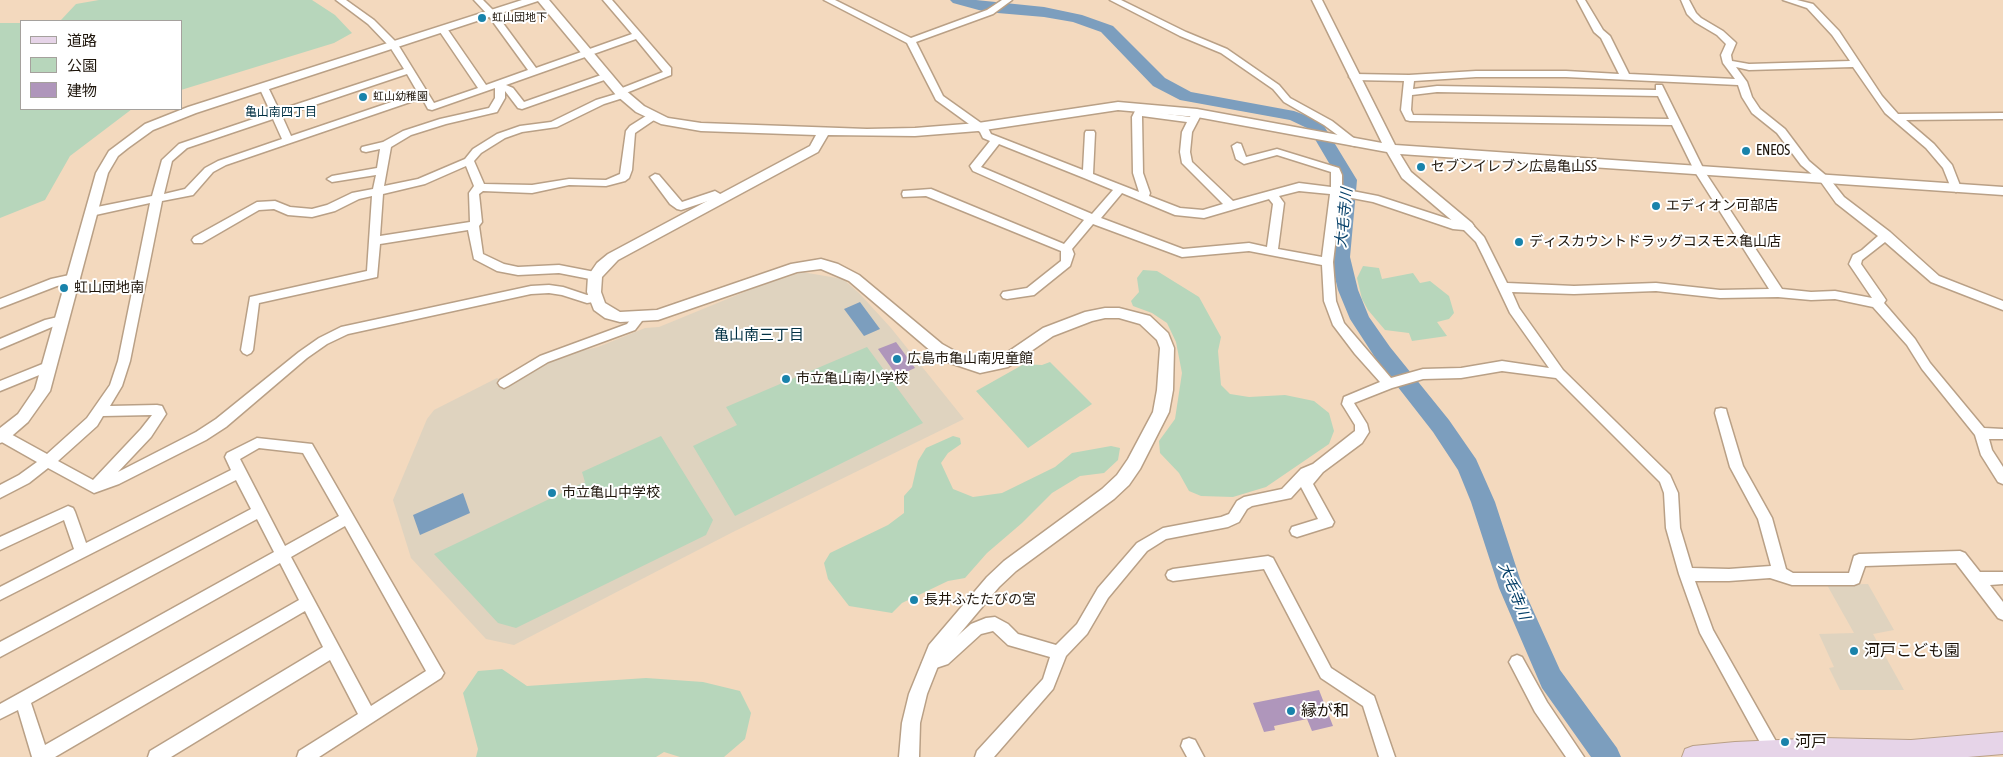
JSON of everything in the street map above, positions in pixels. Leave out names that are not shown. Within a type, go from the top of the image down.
[{"type":"main road","points":[[1692,757],[1736,753],[1764,755],[1911,751],[2003,743]]},
{"type":"street","points":[[478,0],[534,72]]},
{"type":"street","points":[[533,0],[168,118],[134,137],[118,150],[107,163],[100,180],[42,391],[35,404],[23,418],[1,436],[94,487],[114,480],[201,436],[221,423],[303,355],[323,341],[346,330],[531,290],[549,289],[564,291],[587,299],[595,298]]},
{"type":"street","points":[[543,0],[621,93],[640,110],[684,125],[823,131],[915,132],[978,127],[1118,106],[1195,116],[1391,149],[1700,172],[2003,191]]},
{"type":"street","points":[[198,240],[257,206],[275,205],[288,211],[312,213],[331,208],[356,196],[421,182],[469,161],[477,151],[500,136],[520,129],[553,125],[600,102],[668,73],[668,70],[607,0]]},
{"type":"street","points":[[828,0],[911,41],[939,98],[984,130],[987,136],[1179,212],[1204,214],[1271,194],[1305,187],[1368,198],[1457,226],[1466,226]]},
{"type":"street","points":[[911,41],[990,12],[1008,0]]},
{"type":"street","points":[[1114,0],[1183,34],[1224,51],[1276,87],[1287,100],[1328,123],[1351,142]]},
{"type":"street","points":[[1317,0],[1391,149],[1406,175],[1480,240],[1514,310],[1559,373],[1666,479],[1671,493],[1673,528],[1686,574],[1707,633],[1764,755]]},
{"type":"street","points":[[1581,0],[1599,32],[1605,36],[1625,76]]},
{"type":"street","points":[[1685,0],[1692,14],[1698,20],[1731,43],[1726,55],[1728,63],[1742,82],[1747,98],[1756,111],[1781,131],[1805,163],[1825,180],[1840,200],[1886,236],[1935,279],[2003,306]]},
{"type":"street","points":[[1786,0],[1810,6],[1836,33],[1878,98],[1930,146],[1948,166],[1956,188]]},
{"type":"street","points":[[345,1],[371,22],[394,45],[432,107],[501,85],[638,35]]},
{"type":"street","points":[[443,29],[484,89]]},
{"type":"street","points":[[1728,63],[1749,66],[1857,64]]},
{"type":"street","points":[[0,492],[24,479],[66,447],[99,411],[116,386],[124,361],[157,198],[167,160],[183,146],[409,70]]},
{"type":"street","points":[[1354,76],[1409,78],[1476,74],[1625,76],[1742,82]]},
{"type":"street","points":[[501,85],[510,90],[522,106],[607,76]]},
{"type":"street","points":[[1409,78],[1406,110],[1410,118],[1676,122]]},
{"type":"street","points":[[1655,78],[1700,172],[1778,293]]},
{"type":"street","points":[[366,149],[386,145],[407,133],[444,121],[493,110],[500,98],[501,85]]},
{"type":"street","points":[[264,87],[288,140]]},
{"type":"street","points":[[1408,93],[1437,89],[1662,93]]},
{"type":"street","points":[[91,212],[189,192],[209,170],[222,163],[424,94]]},
{"type":"street","points":[[1141,110],[1137,117],[1138,173],[1145,193],[1143,198]]},
{"type":"street","points":[[596,276],[558,269],[518,271],[501,268],[478,256],[473,225],[476,222],[474,193],[480,187],[532,189],[569,182],[614,182],[625,176],[630,133],[634,128],[653,116]]},
{"type":"street","points":[[1195,116],[1187,132],[1185,152],[1187,163],[1231,205]]},
{"type":"street","points":[[1897,117],[2003,116]]},
{"type":"street","points":[[823,131],[821,140],[814,148],[613,257],[602,266],[596,276],[595,298],[599,306],[610,314],[620,317],[639,318],[658,315],[796,267],[821,264],[833,267],[854,278],[938,348],[952,358],[973,365],[992,366],[1003,363],[1048,332],[1090,316],[1104,313],[1119,313],[1145,320],[1163,337],[1168,348],[1165,390],[1160,412],[1128,472],[1108,494],[1010,566],[993,582],[945,638],[930,663],[918,694],[911,723],[909,757]]},
{"type":"street","points":[[1088,176],[1090,133]]},
{"type":"street","points":[[996,141],[975,166],[977,169],[1094,219],[1182,253],[1249,247],[1327,262]]},
{"type":"street","points":[[247,350],[254,300],[372,274],[378,192],[386,145]]},
{"type":"street","points":[[1237,146],[1240,157],[1244,161],[1277,152],[1335,170],[1340,192],[1327,262],[1330,302],[1339,325],[1359,351],[1391,383]]},
{"type":"street","points":[[469,161],[480,187]]},
{"type":"street","points":[[332,179],[381,171]]},
{"type":"street","points":[[655,177],[674,201],[681,206],[715,195],[722,198]]},
{"type":"street","points":[[1066,249],[1089,221],[1094,219],[1120,189]]},
{"type":"street","points":[[908,194],[927,192],[1066,249],[1068,254],[1066,263],[1030,292],[1007,295]]},
{"type":"street","points":[[1271,194],[1279,203],[1272,252]]},
{"type":"street","points":[[374,241],[473,225]]},
{"type":"street","points":[[1878,303],[1880,300],[1855,264],[1857,258],[1886,236]]},
{"type":"street","points":[[0,304],[55,282],[74,278]]},
{"type":"street","points":[[1504,287],[1522,290],[1656,287],[1720,294],[1778,293],[1834,296],[1878,303],[1911,342],[1926,366],[1981,433],[1986,451],[2003,478]]},
{"type":"street","points":[[504,383],[544,359],[631,327],[639,318]]},
{"type":"street","points":[[0,344],[49,323],[62,320]]},
{"type":"street","points":[[0,386],[50,366]]},
{"type":"street","points":[[983,757],[1048,684],[1059,654],[1082,629],[1103,593],[1142,547],[1163,534],[1223,523],[1234,518],[1242,505],[1249,501],[1286,494],[1306,473],[1318,468],[1357,439],[1362,432],[1361,424],[1348,404],[1348,400],[1391,383],[1423,374],[1460,373],[1502,366],[1559,373]]},
{"type":"street","points":[[94,487],[146,433],[160,414],[157,410],[99,411]]},
{"type":"street","points":[[1721,413],[1737,466],[1765,518],[1780,574]]},
{"type":"street","points":[[1981,433],[2003,434]]},
{"type":"street","points":[[305,757],[368,717],[436,673],[307,448],[257,443],[232,456],[368,717]]},
{"type":"street","points":[[1297,531],[1327,522],[1306,483],[1318,468]]},
{"type":"street","points":[[0,594],[239,472]]},
{"type":"street","points":[[0,650],[260,511]]},
{"type":"street","points":[[0,544],[68,512],[82,552]]},
{"type":"street","points":[[0,712],[347,518]]},
{"type":"street","points":[[1686,574],[1722,576],[1770,572],[1792,579],[1854,579],[1859,560],[1960,557],[2003,613]]},
{"type":"street","points":[[1173,575],[1268,562],[1293,606],[1326,673],[1370,700],[1387,757]]},
{"type":"street","points":[[1976,579],[2003,578]]},
{"type":"street","points":[[22,700],[41,757],[308,602]]},
{"type":"street","points":[[930,663],[943,659],[976,629],[995,624],[1013,640],[1059,654]]},
{"type":"street","points":[[156,757],[332,650]]},
{"type":"street","points":[[1517,662],[1541,707],[1576,757]]},
{"type":"shaded area","points":[[802,272],[843,279],[859,293],[891,328],[964,419],[733,532],[514,645],[486,639],[411,558],[393,500],[427,419],[434,410],[497,378],[508,386],[547,362],[598,347],[645,328],[659,327],[754,288]]},
{"type":"shaded area","name":"河戸こども園","points":[[1868,584],[1894,630],[1873,634],[1904,690],[1840,690],[1829,668],[1834,667],[1819,634],[1854,633],[1827,585]]},
{"type":"green space","points":[[99,0],[312,0],[335,15],[352,33],[334,43],[182,90],[182,20],[61,20],[76,4]]},
{"type":"green space","points":[[0,23],[20,23],[20,110],[131,110],[70,156],[45,200],[0,218]]},
{"type":"green space","points":[[1363,266],[1379,268],[1382,279],[1413,273],[1420,283],[1430,281],[1449,296],[1454,313],[1449,319],[1437,322],[1447,336],[1412,341],[1409,333],[1385,330],[1368,310],[1362,299],[1357,278]]},
{"type":"green space","points":[[1143,270],[1157,271],[1199,297],[1221,337],[1218,351],[1221,385],[1230,394],[1249,397],[1285,395],[1314,401],[1329,413],[1334,431],[1329,444],[1266,487],[1233,497],[1201,496],[1189,491],[1179,473],[1160,453],[1159,441],[1175,419],[1182,373],[1176,342],[1167,323],[1152,313],[1133,306],[1131,301],[1139,292],[1137,278]]},
{"type":"green space","points":[[867,347],[923,423],[735,516],[693,446],[737,425],[726,407]]},
{"type":"green space","points":[[1050,362],[1092,404],[1028,448],[976,391],[1024,364],[1042,365]]},
{"type":"green space","points":[[661,436],[713,520],[706,535],[516,628],[498,623],[434,554],[585,482],[582,472]]},
{"type":"green space","points":[[953,436],[960,438],[961,444],[948,453],[941,463],[953,489],[973,497],[1002,493],[1055,467],[1072,453],[1111,446],[1120,448],[1118,460],[1104,473],[1080,476],[1052,493],[1022,523],[987,553],[965,578],[948,581],[902,603],[892,613],[849,606],[828,579],[824,563],[830,553],[888,525],[904,513],[904,496],[912,487],[918,461],[926,448]]},
{"type":"green space","points":[[502,669],[527,686],[646,678],[703,682],[740,691],[751,713],[745,739],[724,757],[680,757],[664,752],[656,757],[476,757],[478,749],[463,693],[478,671]]},
{"type":"water","points":[[860,302],[880,329],[864,336],[844,309]]},
{"type":"water","points":[[463,493],[470,513],[420,535],[413,515]]},
{"type":"building","name":"広島市亀山南児童館","points":[[896,342],[915,368],[897,376],[878,349]]},
{"type":"building","name":"縁が和","points":[[1319,690],[1333,726],[1312,731],[1307,719],[1274,726],[1275,730],[1264,732],[1253,703]]},
{"type":"waterway","name":"大毛寺川","points":[[958,0],[986,7],[1044,12],[1077,18],[1107,29],[1159,82],[1186,96],[1294,116],[1315,125],[1348,180],[1340,257],[1348,290],[1360,319],[1383,353],[1441,426],[1468,466],[1483,502],[1511,588],[1551,679],[1607,757]]},
{"type":"place","name":"虹山団地下","points":[[482,18]]},
{"type":"place","name":"虹山幼稚園","points":[[363,97]]},
{"type":"place","name":"ENEOS","points":[[1746,151]]},
{"type":"place","name":"セブンイレブン広島亀山SS","points":[[1421,167]]},
{"type":"place","name":"エディオン可部店","points":[[1656,206]]},
{"type":"place","name":"ディスカウントドラッグコスモス亀山店","points":[[1519,242]]},
{"type":"place","name":"虹山団地南","points":[[64,288]]},
{"type":"place","name":"広島市亀山南児童館","points":[[897,359]]},
{"type":"place","name":"市立亀山南小学校","points":[[786,379]]},
{"type":"place","name":"市立亀山中学校","points":[[552,493]]},
{"type":"place","name":"長井ふたたびの宮","points":[[914,600]]},
{"type":"place","name":"河戸こども園","points":[[1854,651]]},
{"type":"place","name":"縁が和","points":[[1291,711]]},
{"type":"place","name":"河戸","points":[[1785,742]]},
{"type":"district","name":"亀山南四丁目","points":[[281,112]]},
{"type":"district","name":"亀山南三丁目","points":[[759,335]]}]
